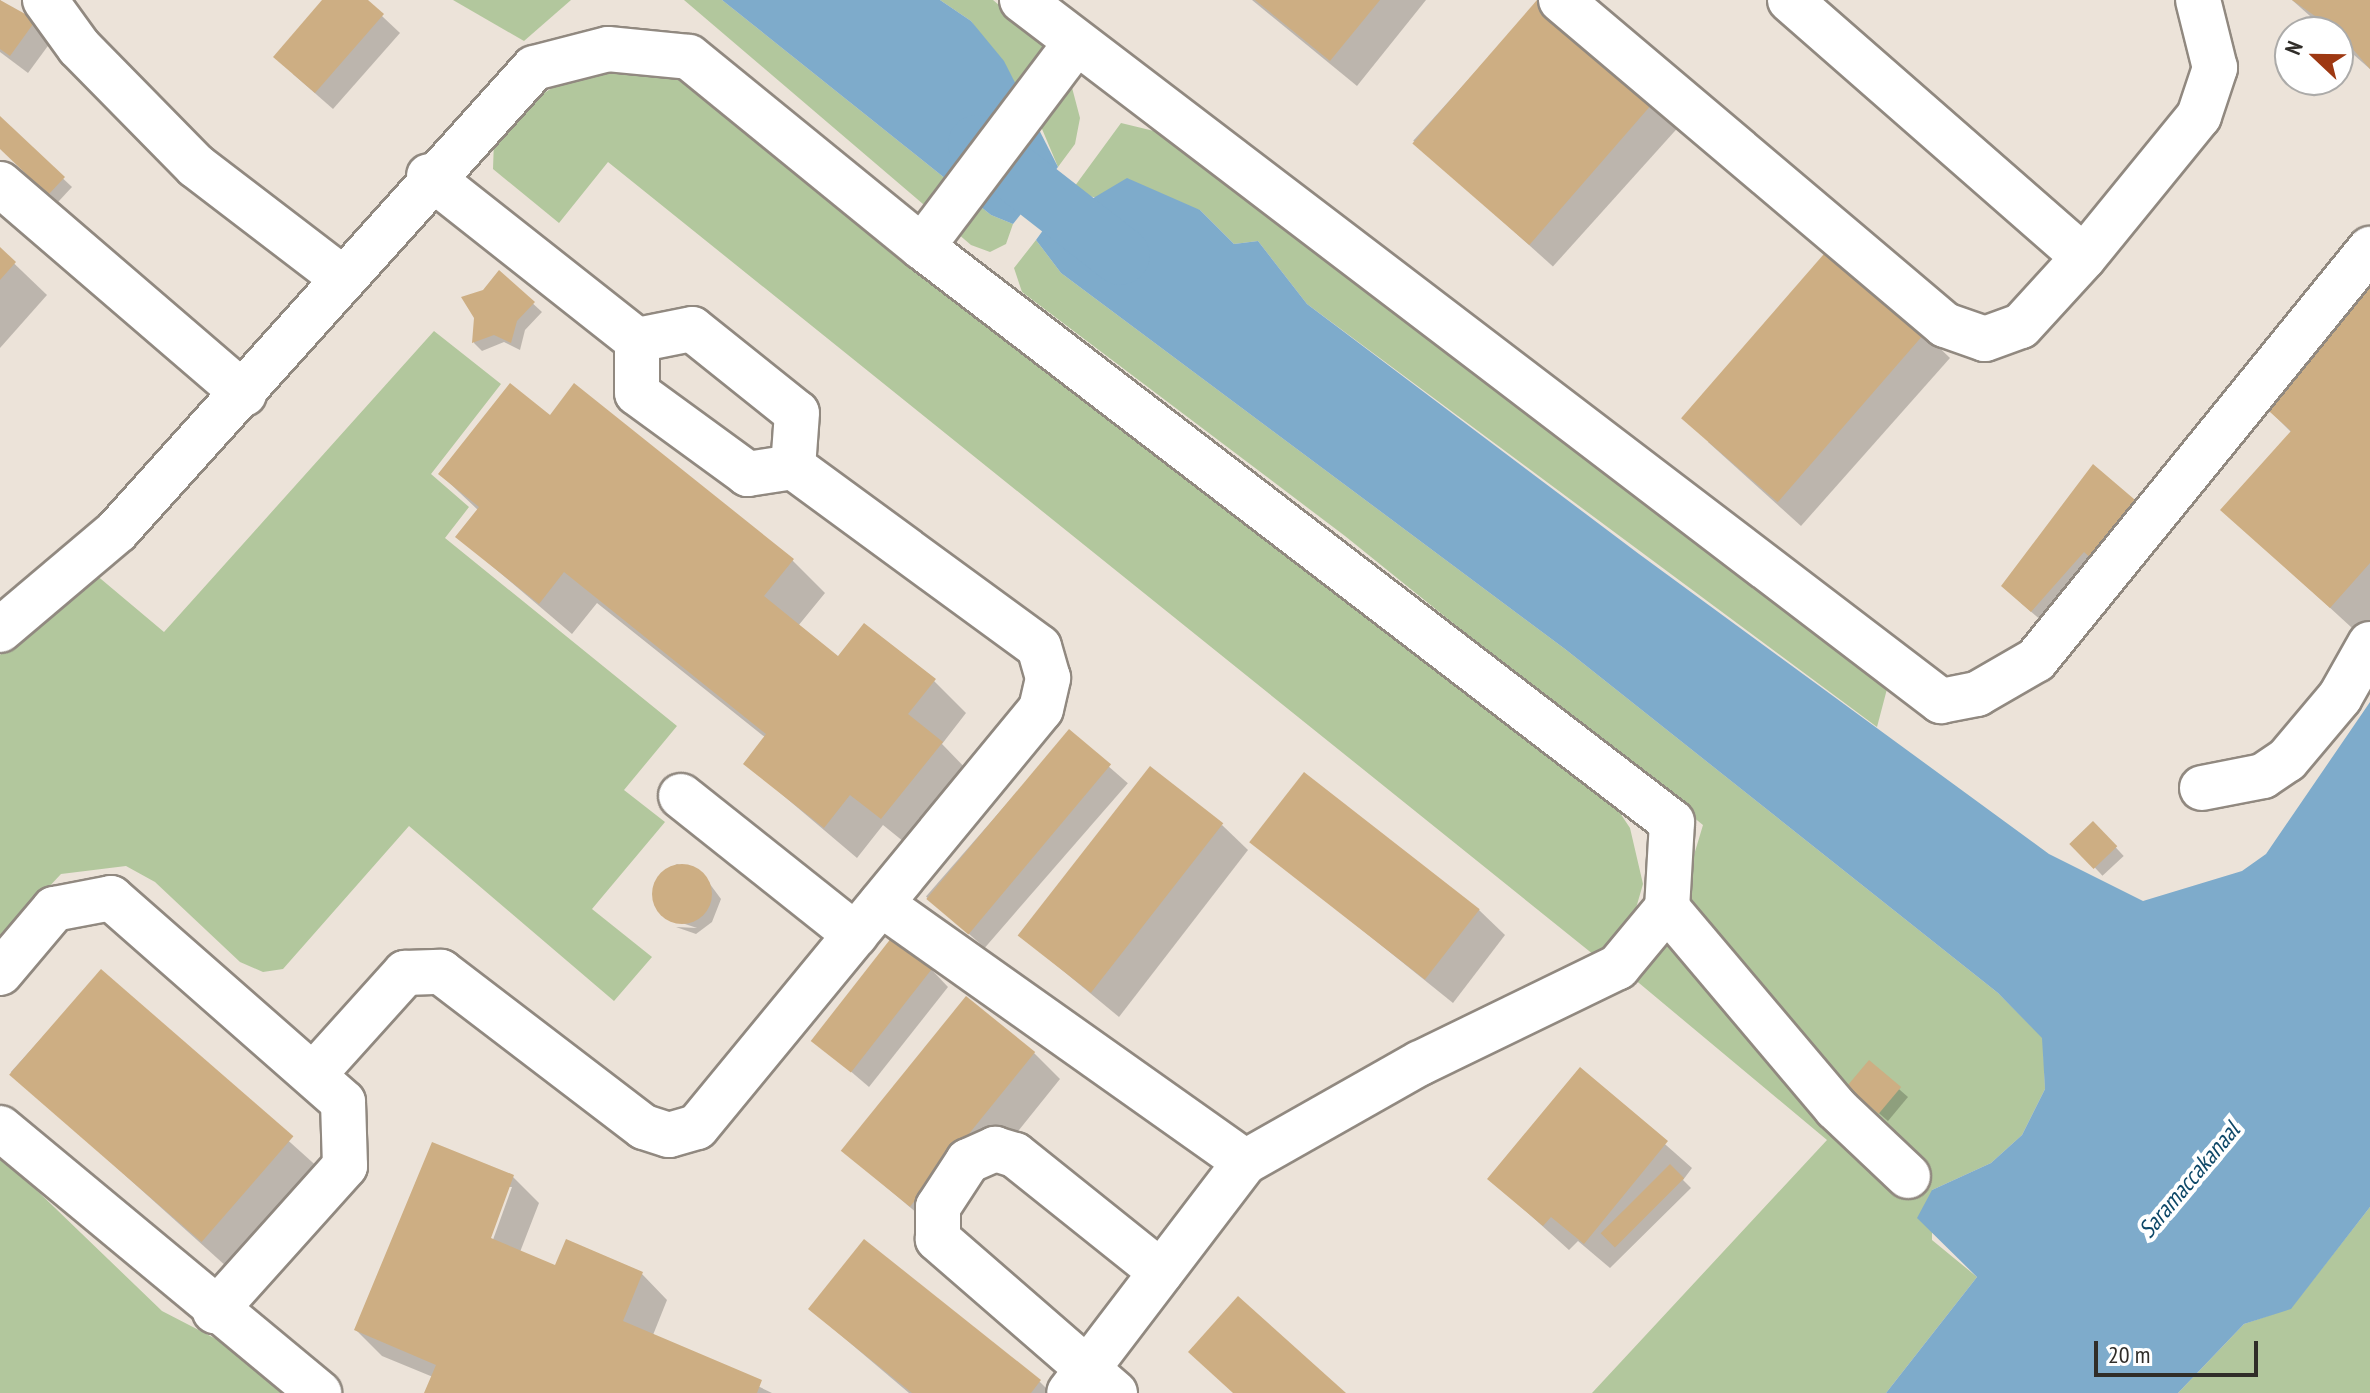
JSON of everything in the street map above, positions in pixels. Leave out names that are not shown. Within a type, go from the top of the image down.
[{"type":"lane","points":[[45,0],[79,47],[196,166],[341,277]]},
{"type":"lane","points":[[1022,0],[1941,701],[1977,694],[2036,660],[2370,249]]},
{"type":"lane","points":[[1561,0],[1945,325],[1985,339],[2021,326],[2084,257],[2199,116],[2215,68],[2198,0]]},
{"type":"lane","points":[[1790,0],[2084,257]]},
{"type":"lane","points":[[929,239],[1076,43]]},
{"type":"lane","points":[[0,630],[117,531],[244,394],[429,176],[534,68],[608,49],[689,57],[929,239],[1672,822],[1667,908],[1618,967],[1420,1063],[1245,1162],[1161,1272],[1090,1386],[938,1239],[938,1207],[968,1161],[995,1149],[1015,1155],[1161,1272]]},
{"type":"lane","points":[[429,176],[637,340],[692,329],[797,413],[793,467]]},
{"type":"lane","points":[[0,184],[244,394]]},
{"type":"lane","points":[[315,1073],[405,973],[441,972],[644,1127],[669,1135],[697,1127],[1041,709],[1048,678],[1039,647],[793,467],[748,474],[637,393],[637,340]]},
{"type":"lane","points":[[2202,788],[2263,776],[2287,760],[2340,697],[2370,644]]},
{"type":"lane","points":[[681,796],[1245,1162]]},
{"type":"lane","points":[[0,973],[54,909],[111,898],[315,1073],[343,1102],[345,1166],[215,1311]]},
{"type":"lane","points":[[1667,908],[1836,1108],[1908,1176]]},
{"type":"lane","points":[[0,1128],[215,1311],[319,1393]]},
{"type":"green space","points":[[453,0],[571,0],[524,41]]},
{"type":"green space","points":[[684,0],[722,0],[991,215],[1013,224],[1006,244],[990,252],[971,245]]},
{"type":"green space","points":[[940,0],[993,0],[1065,61],[1080,118],[1075,144],[1058,167],[1037,117],[971,21]]},
{"type":"green space","points":[[599,70],[659,72],[692,83],[1604,789],[1630,828],[1643,884],[1632,922],[1604,963],[608,162],[559,223],[493,169],[494,140],[524,106],[569,77]]},
{"type":"green space","points":[[1121,123],[1187,139],[1607,464],[1887,689],[1877,727],[1307,304],[1258,241],[1234,244],[1200,210],[1069,194]]},
{"type":"green space","points":[[1036,240],[1061,273],[1565,649],[1998,993],[2043,1038],[2045,1089],[2022,1135],[1991,1163],[1932,1190],[1932,1240],[1977,1277],[1886,1393],[1592,1393],[1827,1140],[1633,978],[1676,915],[1703,825],[1345,536],[1022,292],[1014,268]]},
{"type":"green space","points":[[434,331],[501,384],[431,474],[469,507],[445,538],[677,726],[624,790],[665,822],[592,909],[652,957],[614,1001],[409,826],[283,969],[263,972],[240,962],[155,882],[126,866],[61,874],[0,939],[0,655],[95,574],[164,632]]},
{"type":"green space","points":[[0,1155],[162,1311],[218,1340],[286,1393],[0,1393]]},
{"type":"green space","points":[[2370,1207],[2370,1393],[2178,1393],[2244,1324],[2291,1308]]},
{"type":"water","points":[[722,0],[940,0],[971,21],[1004,61],[1058,167],[1013,224],[991,215]]},
{"type":"water","name":"Saramaccakanaal","points":[[1127,178],[1200,210],[1234,244],[1258,241],[1307,304],[1639,554],[2049,854],[2143,901],[2242,871],[2266,854],[2370,702],[2370,1207],[2291,1309],[2244,1324],[2178,1393],[1886,1393],[1977,1277],[1917,1218],[1932,1190],[1991,1163],[2022,1135],[2045,1089],[2042,1038],[1998,993],[1565,649],[1061,273],[1036,240],[1069,194],[1090,200]]},
{"type":"building","points":[[0,0],[36,20],[10,56],[0,49]]},
{"type":"building","points":[[322,0],[368,0],[384,14],[315,93],[273,57]]},
{"type":"building","points":[[1255,0],[1380,0],[1330,61]]},
{"type":"building","points":[[1537,0],[1654,102],[1529,245],[1412,143]]},
{"type":"building","points":[[2292,0],[2370,0],[2370,69],[2354,50],[2354,16],[2315,16]]},
{"type":"building","points":[[0,116],[65,177],[48,195],[0,149]]},
{"type":"building","points":[[0,247],[16,262],[0,280]]},
{"type":"building","points":[[1830,247],[1927,331],[1778,502],[1681,418]]},
{"type":"building","points":[[499,270],[535,302],[517,321],[511,343],[494,335],[472,343],[474,318],[461,297],[483,290]]},
{"type":"building","points":[[2370,278],[2370,563],[2330,608],[2220,510],[2291,431],[2260,403]]},
{"type":"building","points":[[510,383],[550,415],[574,383],[794,559],[764,596],[838,656],[864,623],[936,679],[908,714],[943,742],[881,819],[850,795],[824,828],[743,764],[766,734],[564,572],[539,604],[455,537],[479,507],[438,474]]},
{"type":"building","points":[[2093,464],[2141,505],[2093,560],[2084,552],[2031,612],[2001,586]]},
{"type":"building","points":[[1069,729],[1111,764],[968,934],[926,899]]},
{"type":"building","points":[[1150,766],[1223,823],[1091,993],[1018,935]]},
{"type":"building","points":[[1304,772],[1480,909],[1425,979],[1249,842]]},
{"type":"building","points":[[2093,821],[2117,846],[2094,869],[2069,844]]},
{"type":"building","points":[[682,864],[703,873],[712,894],[703,915],[682,924],[661,915],[652,894],[661,873]]},
{"type":"building","points":[[892,937],[932,968],[851,1072],[811,1041]]},
{"type":"building","points":[[101,969],[293,1136],[202,1242],[9,1075]]},
{"type":"building","points":[[966,996],[1035,1052],[910,1207],[841,1151]]},
{"type":"building","points":[[1869,1060],[1901,1087],[1879,1114],[1847,1087]]},
{"type":"building","points":[[1580,1067],[1668,1141],[1584,1244],[1551,1217],[1543,1226],[1487,1179]]},
{"type":"building","points":[[432,1142],[514,1175],[491,1238],[555,1265],[566,1239],[643,1272],[623,1321],[762,1380],[757,1393],[424,1393],[436,1365],[354,1330]]},
{"type":"building","points":[[1670,1164],[1684,1178],[1615,1247],[1601,1233]]},
{"type":"building","points":[[864,1239],[1041,1380],[1031,1393],[912,1393],[808,1309]]},
{"type":"building","points":[[1238,1296],[1346,1393],[1233,1393],[1188,1352]]},
{"type":"waterway","points":[[977,144],[1121,256]]}]
